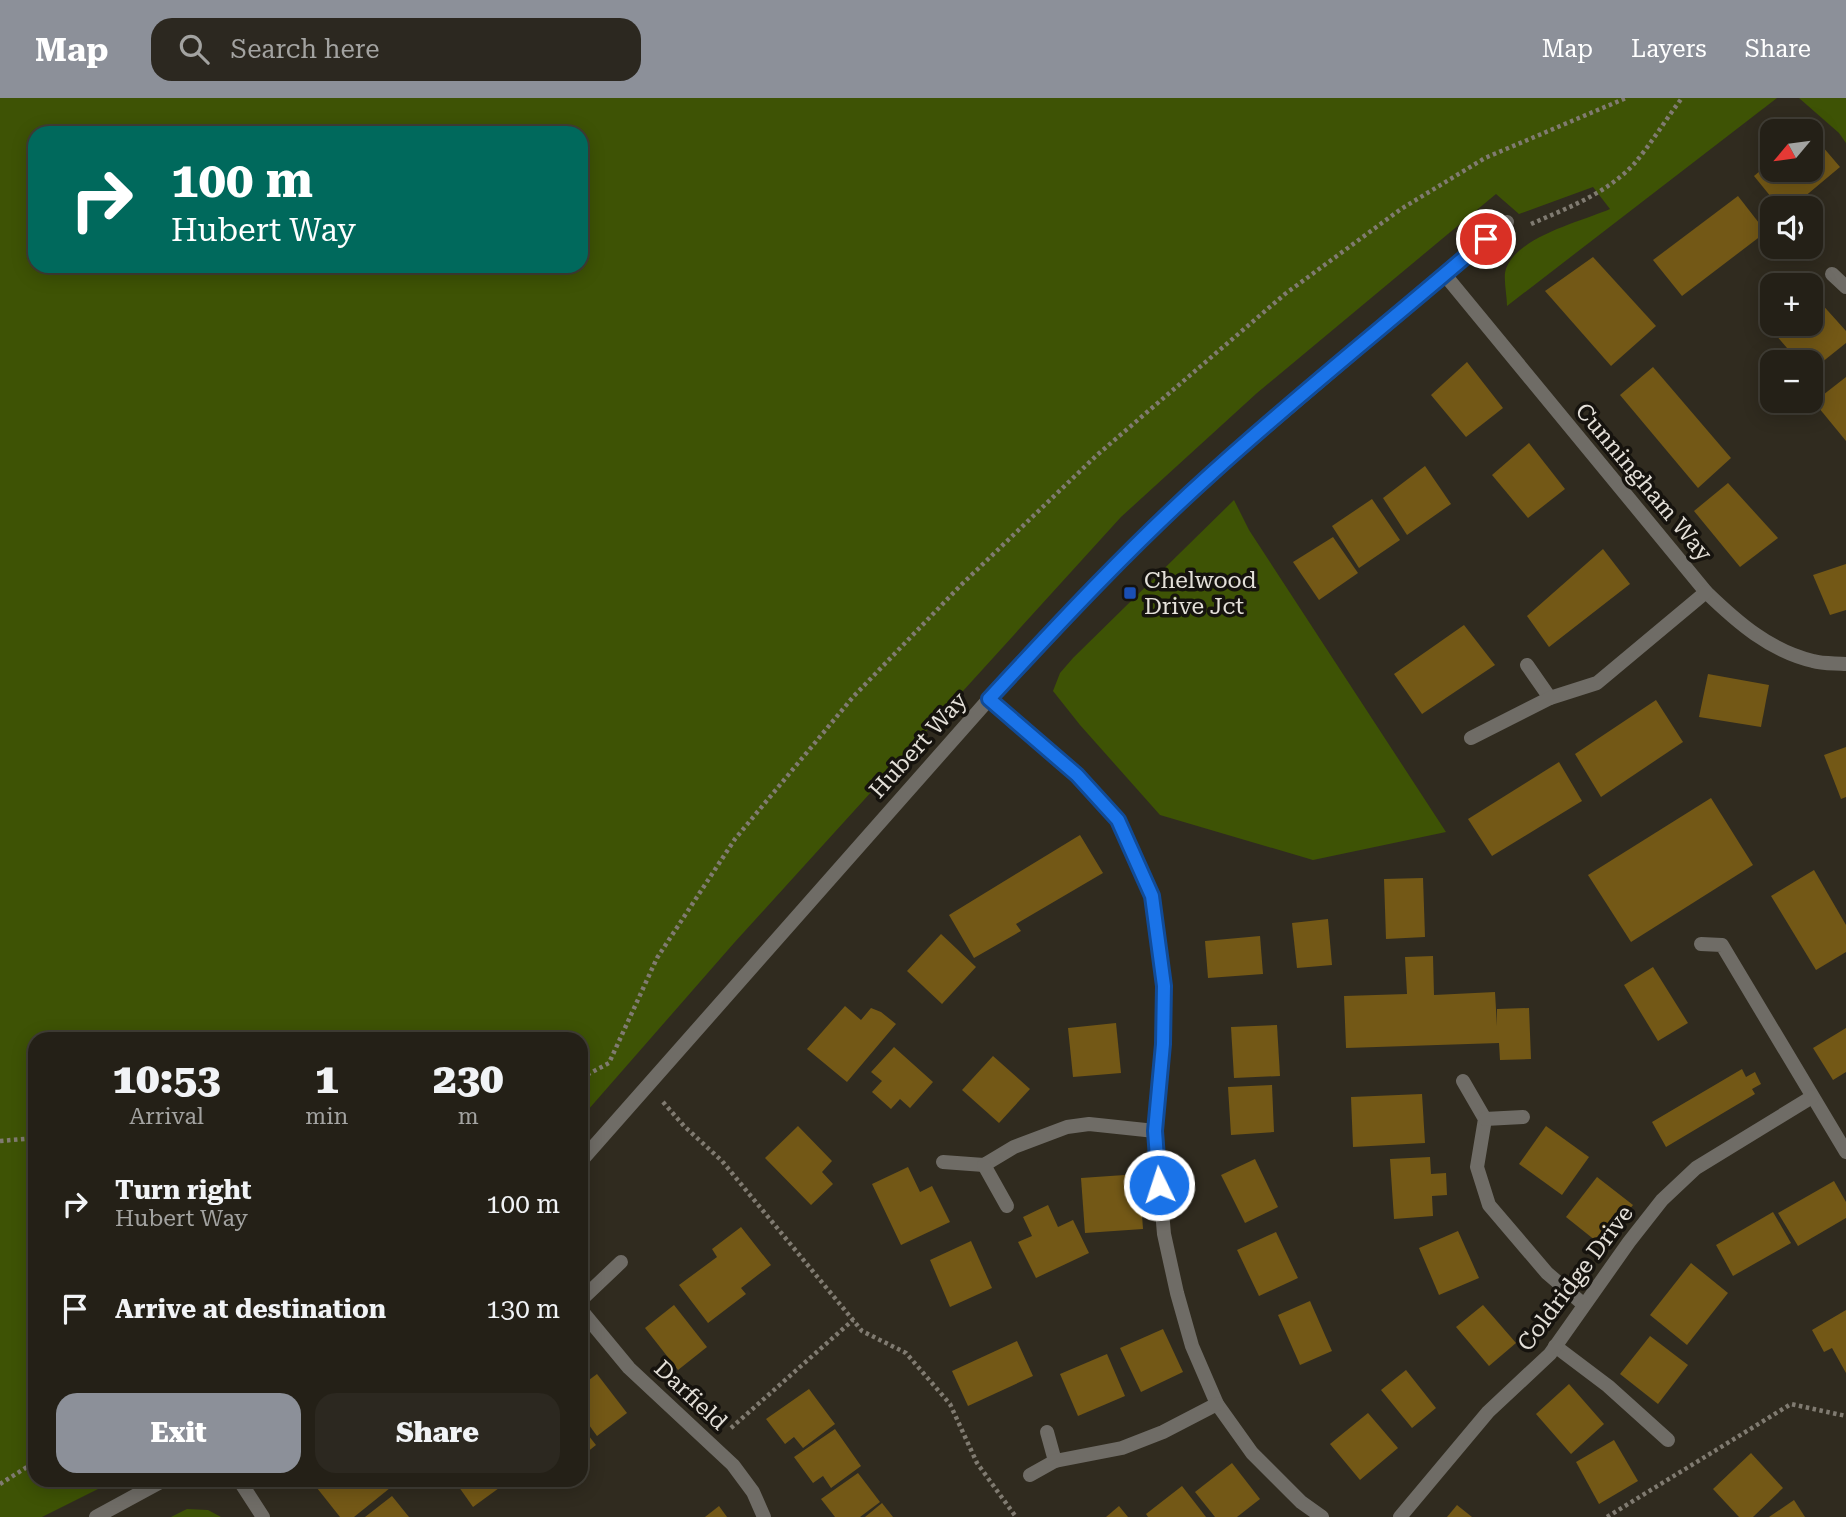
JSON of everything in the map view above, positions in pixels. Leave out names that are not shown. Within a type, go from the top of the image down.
[{"type":"street","name":"Hubert Way","points":[[588,1153],[989,699],[1117,563],[1289,405],[1507,222]]},
{"type":"street","points":[[1832,274],[1846,287]]},
{"type":"street","name":"Cunningham Way","points":[[1445,275],[1706,592],[1737,622],[1772,646],[1813,661],[1846,664]]},
{"type":"street","points":[[1471,737],[1550,698],[1597,683],[1706,592]]},
{"type":"street","points":[[1527,665],[1550,698]]},
{"type":"street","points":[[989,699],[1077,775],[1118,820],[1152,896],[1164,986],[1163,1044],[1155,1131],[1164,1234],[1177,1293],[1192,1346],[1217,1404],[1252,1453],[1301,1502],[1322,1517]]},
{"type":"street","points":[[1702,944],[1722,945],[1846,1152]]},
{"type":"street","points":[[1463,1081],[1485,1119],[1476,1167],[1489,1205],[1547,1273],[1583,1304]]},
{"type":"street","name":"Coldridge Drive","points":[[1400,1517],[1488,1412],[1555,1346],[1583,1304],[1662,1200],[1696,1168],[1812,1097]]},
{"type":"street","points":[[1485,1119],[1523,1117]]},
{"type":"street","points":[[943,1162],[984,1165],[1014,1147],[1067,1127],[1089,1124],[1155,1131]]},
{"type":"street","points":[[984,1165],[1007,1206]]},
{"type":"street","points":[[588,1293],[621,1262]]},
{"type":"street","name":"Darfield","points":[[588,1318],[629,1368],[733,1465],[753,1492],[764,1517]]},
{"type":"street","points":[[1555,1346],[1608,1386],[1668,1440]]},
{"type":"street","points":[[1030,1475],[1055,1461],[1122,1448],[1163,1432],[1217,1404]]},
{"type":"street","points":[[1046,1432],[1055,1461]]},
{"type":"street","points":[[96,1517],[151,1487]]},
{"type":"street","points":[[244,1487],[263,1517]]},
{"type":"path","points":[[588,1073],[608,1063],[657,958],[735,839],[853,697],[960,586],[1097,455],[1285,294],[1401,209],[1485,158],[1626,98]]},
{"type":"path","points":[[1507,222],[1531,224],[1573,207],[1610,184],[1633,164],[1682,98]]},
{"type":"path","points":[[648,1086],[737,1179],[862,1331],[906,1353],[950,1404],[977,1463],[1016,1517]]},
{"type":"path","points":[[0,1141],[28,1139]]},
{"type":"path","points":[[712,1445],[853,1320]]},
{"type":"path","points":[[1607,1517],[1791,1404],[1846,1416]]},
{"type":"path","points":[[0,1484],[28,1466]]},
{"type":"green space","points":[[0,98],[1777,98],[1507,306],[1505,273],[1510,261],[1520,250],[1550,232],[1610,209],[1593,187],[1519,214],[1496,194],[1257,393],[1121,517],[734,943],[588,1110],[588,1032],[28,1032],[28,1487],[102,1487],[42,1517],[0,1517]]},
{"type":"green space","points":[[1799,98],[1846,98],[1846,143],[1839,133]]},
{"type":"green space","points":[[1234,500],[1249,530],[1446,832],[1313,860],[1160,815],[1053,691],[1060,673],[1073,658]]},
{"type":"green space","points":[[187,1509],[208,1510],[221,1517],[171,1517]]},
{"type":"building","points":[[1824,148],[1840,167],[1824,180]]},
{"type":"building","points":[[1760,171],[1760,182],[1822,182],[1805,196],[1770,196],[1754,176]]},
{"type":"building","points":[[1738,196],[1760,224],[1760,237],[1682,296],[1653,260]]},
{"type":"building","points":[[1593,257],[1656,326],[1611,366],[1545,291]]},
{"type":"building","points":[[1823,305],[1846,331],[1846,343],[1823,361],[1823,350],[1789,350],[1777,336],[1823,336]]},
{"type":"building","points":[[1467,362],[1503,408],[1466,437],[1431,395]]},
{"type":"building","points":[[1653,367],[1731,458],[1698,488],[1620,395]]},
{"type":"building","points":[[1846,377],[1846,441],[1823,413],[1823,395]]},
{"type":"building","points":[[1529,443],[1565,489],[1528,518],[1492,475]]},
{"type":"building","points":[[1425,466],[1451,504],[1407,535],[1383,498]]},
{"type":"building","points":[[1728,483],[1778,538],[1740,567],[1694,511]]},
{"type":"building","points":[[1372,499],[1400,540],[1359,568],[1332,526]]},
{"type":"building","points":[[1333,537],[1358,573],[1319,600],[1293,562]]},
{"type":"building","points":[[1603,549],[1630,584],[1549,647],[1527,616]]},
{"type":"building","points":[[1846,564],[1846,610],[1830,615],[1813,575]]},
{"type":"building","points":[[1464,625],[1495,665],[1422,714],[1394,674]]},
{"type":"building","points":[[1708,674],[1769,685],[1761,727],[1699,717]]},
{"type":"building","points":[[1656,700],[1683,742],[1601,797],[1575,754]]},
{"type":"building","points":[[1846,747],[1846,797],[1841,799],[1824,755]]},
{"type":"building","points":[[1559,762],[1582,801],[1492,856],[1468,819]]},
{"type":"building","points":[[1711,798],[1753,865],[1631,942],[1588,875]]},
{"type":"building","points":[[1080,835],[1103,873],[1016,924],[1021,931],[974,958],[949,915]]},
{"type":"building","points":[[1814,870],[1846,925],[1846,952],[1816,970],[1771,896]]},
{"type":"building","points":[[1423,878],[1425,937],[1386,939],[1384,879]]},
{"type":"building","points":[[1328,919],[1332,965],[1297,968],[1292,923]]},
{"type":"building","points":[[941,934],[976,967],[942,1004],[907,971]]},
{"type":"building","points":[[1260,936],[1263,974],[1208,978],[1205,941]]},
{"type":"building","points":[[1433,956],[1434,995],[1495,992],[1497,1026],[1497,1009],[1529,1008],[1531,1059],[1500,1060],[1499,1043],[1346,1048],[1344,996],[1407,994],[1405,957]]},
{"type":"building","points":[[1653,967],[1688,1023],[1658,1041],[1624,985]]},
{"type":"building","points":[[845,1006],[861,1020],[871,1008],[896,1024],[847,1082],[807,1049]]},
{"type":"building","points":[[1116,1023],[1121,1073],[1073,1077],[1068,1028]]},
{"type":"building","points":[[1277,1025],[1280,1076],[1234,1078],[1231,1027]]},
{"type":"building","points":[[1846,1028],[1846,1072],[1833,1080],[1813,1048]]},
{"type":"building","points":[[894,1047],[933,1082],[910,1108],[900,1099],[891,1109],[872,1092],[882,1081],[871,1072]]},
{"type":"building","points":[[993,1056],[1030,1089],[999,1123],[962,1090]]},
{"type":"building","points":[[1742,1069],[1746,1077],[1755,1072],[1761,1084],[1752,1089],[1755,1094],[1666,1147],[1652,1122]]},
{"type":"building","points":[[1272,1085],[1274,1132],[1231,1135],[1228,1087]]},
{"type":"building","points":[[1422,1094],[1425,1143],[1353,1147],[1351,1097]]},
{"type":"building","points":[[798,1126],[832,1161],[822,1172],[833,1184],[811,1205],[765,1158]]},
{"type":"building","points":[[1546,1126],[1589,1157],[1562,1195],[1519,1164]]},
{"type":"building","points":[[1430,1157],[1431,1174],[1446,1173],[1447,1195],[1432,1196],[1433,1216],[1394,1219],[1390,1159]]},
{"type":"building","points":[[1255,1159],[1278,1207],[1245,1223],[1221,1175]]},
{"type":"building","points":[[908,1167],[920,1192],[932,1186],[950,1222],[901,1245],[872,1184]]},
{"type":"building","points":[[1139,1174],[1143,1229],[1085,1233],[1081,1178]]},
{"type":"building","points":[[1597,1177],[1633,1205],[1601,1245],[1566,1217]]},
{"type":"building","points":[[1834,1181],[1846,1202],[1846,1218],[1798,1246],[1778,1213]]},
{"type":"building","points":[[1048,1205],[1058,1227],[1073,1220],[1089,1253],[1036,1278],[1018,1242],[1032,1236],[1023,1217]]},
{"type":"building","points":[[1773,1212],[1791,1243],[1733,1276],[1716,1245]]},
{"type":"building","points":[[741,1227],[771,1265],[741,1288],[746,1294],[708,1323],[679,1285],[717,1257],[712,1249]]},
{"type":"building","points":[[1458,1231],[1479,1278],[1439,1295],[1419,1248]]},
{"type":"building","points":[[1276,1232],[1298,1278],[1259,1296],[1237,1250]]},
{"type":"building","points":[[971,1241],[992,1288],[950,1307],[930,1260]]},
{"type":"building","points":[[1691,1263],[1728,1293],[1687,1345],[1650,1315]]},
{"type":"building","points":[[1310,1301],[1332,1351],[1300,1365],[1278,1315]]},
{"type":"building","points":[[674,1305],[707,1347],[678,1370],[645,1328]]},
{"type":"building","points":[[1483,1305],[1516,1343],[1489,1366],[1456,1327]]},
{"type":"building","points":[[1846,1310],[1846,1373],[1832,1348],[1824,1352],[1812,1330]]},
{"type":"building","points":[[1163,1329],[1183,1372],[1141,1392],[1120,1348]]},
{"type":"building","points":[[1650,1336],[1688,1365],[1658,1404],[1620,1374]]},
{"type":"building","points":[[1017,1341],[1033,1376],[968,1406],[952,1371]]},
{"type":"building","points":[[1107,1354],[1125,1396],[1078,1416],[1060,1374]]},
{"type":"building","points":[[1406,1370],[1436,1408],[1412,1428],[1381,1390]]},
{"type":"building","points":[[597,1374],[627,1413],[597,1436],[588,1424],[588,1381]]},
{"type":"building","points":[[1569,1384],[1604,1424],[1571,1454],[1536,1414]]},
{"type":"building","points":[[809,1389],[835,1424],[803,1448],[794,1437],[785,1444],[766,1419]]},
{"type":"building","points":[[1368,1413],[1398,1448],[1360,1480],[1330,1444]]},
{"type":"building","points":[[835,1429],[861,1466],[831,1488],[823,1476],[813,1483],[794,1457]]},
{"type":"building","points":[[588,1435],[596,1445],[588,1451]]},
{"type":"building","points":[[1614,1440],[1638,1481],[1599,1504],[1576,1462]]},
{"type":"building","points":[[1751,1453],[1783,1488],[1753,1517],[1739,1517],[1713,1489]]},
{"type":"building","points":[[1232,1463],[1260,1499],[1237,1517],[1215,1517],[1195,1492]]},
{"type":"building","points":[[858,1473],[880,1502],[860,1517],[835,1517],[821,1499]]},
{"type":"building","points":[[1182,1486],[1206,1517],[1148,1517],[1146,1514]]},
{"type":"building","points":[[459,1487],[500,1487],[473,1507]]},
{"type":"building","points":[[317,1488],[390,1488],[354,1517],[340,1517]]},
{"type":"building","points":[[392,1496],[409,1517],[365,1517]]},
{"type":"building","points":[[1794,1500],[1805,1517],[1769,1517]]},
{"type":"building","points":[[882,1503],[893,1517],[865,1517]]},
{"type":"building","points":[[1457,1505],[1472,1517],[1447,1517]]},
{"type":"building","points":[[719,1506],[727,1517],[705,1517]]},
{"type":"building","points":[[1119,1506],[1128,1517],[1106,1517]]},
{"type":"place","name":"Chelwood Drive Jct","points":[[1130,593]]},
{"type":"route","points":[[1159,1185],[1155,1131],[1163,1044],[1164,986],[1152,896],[1118,820],[1077,775],[989,699],[1117,563],[1211,474],[1486,239]]}]
